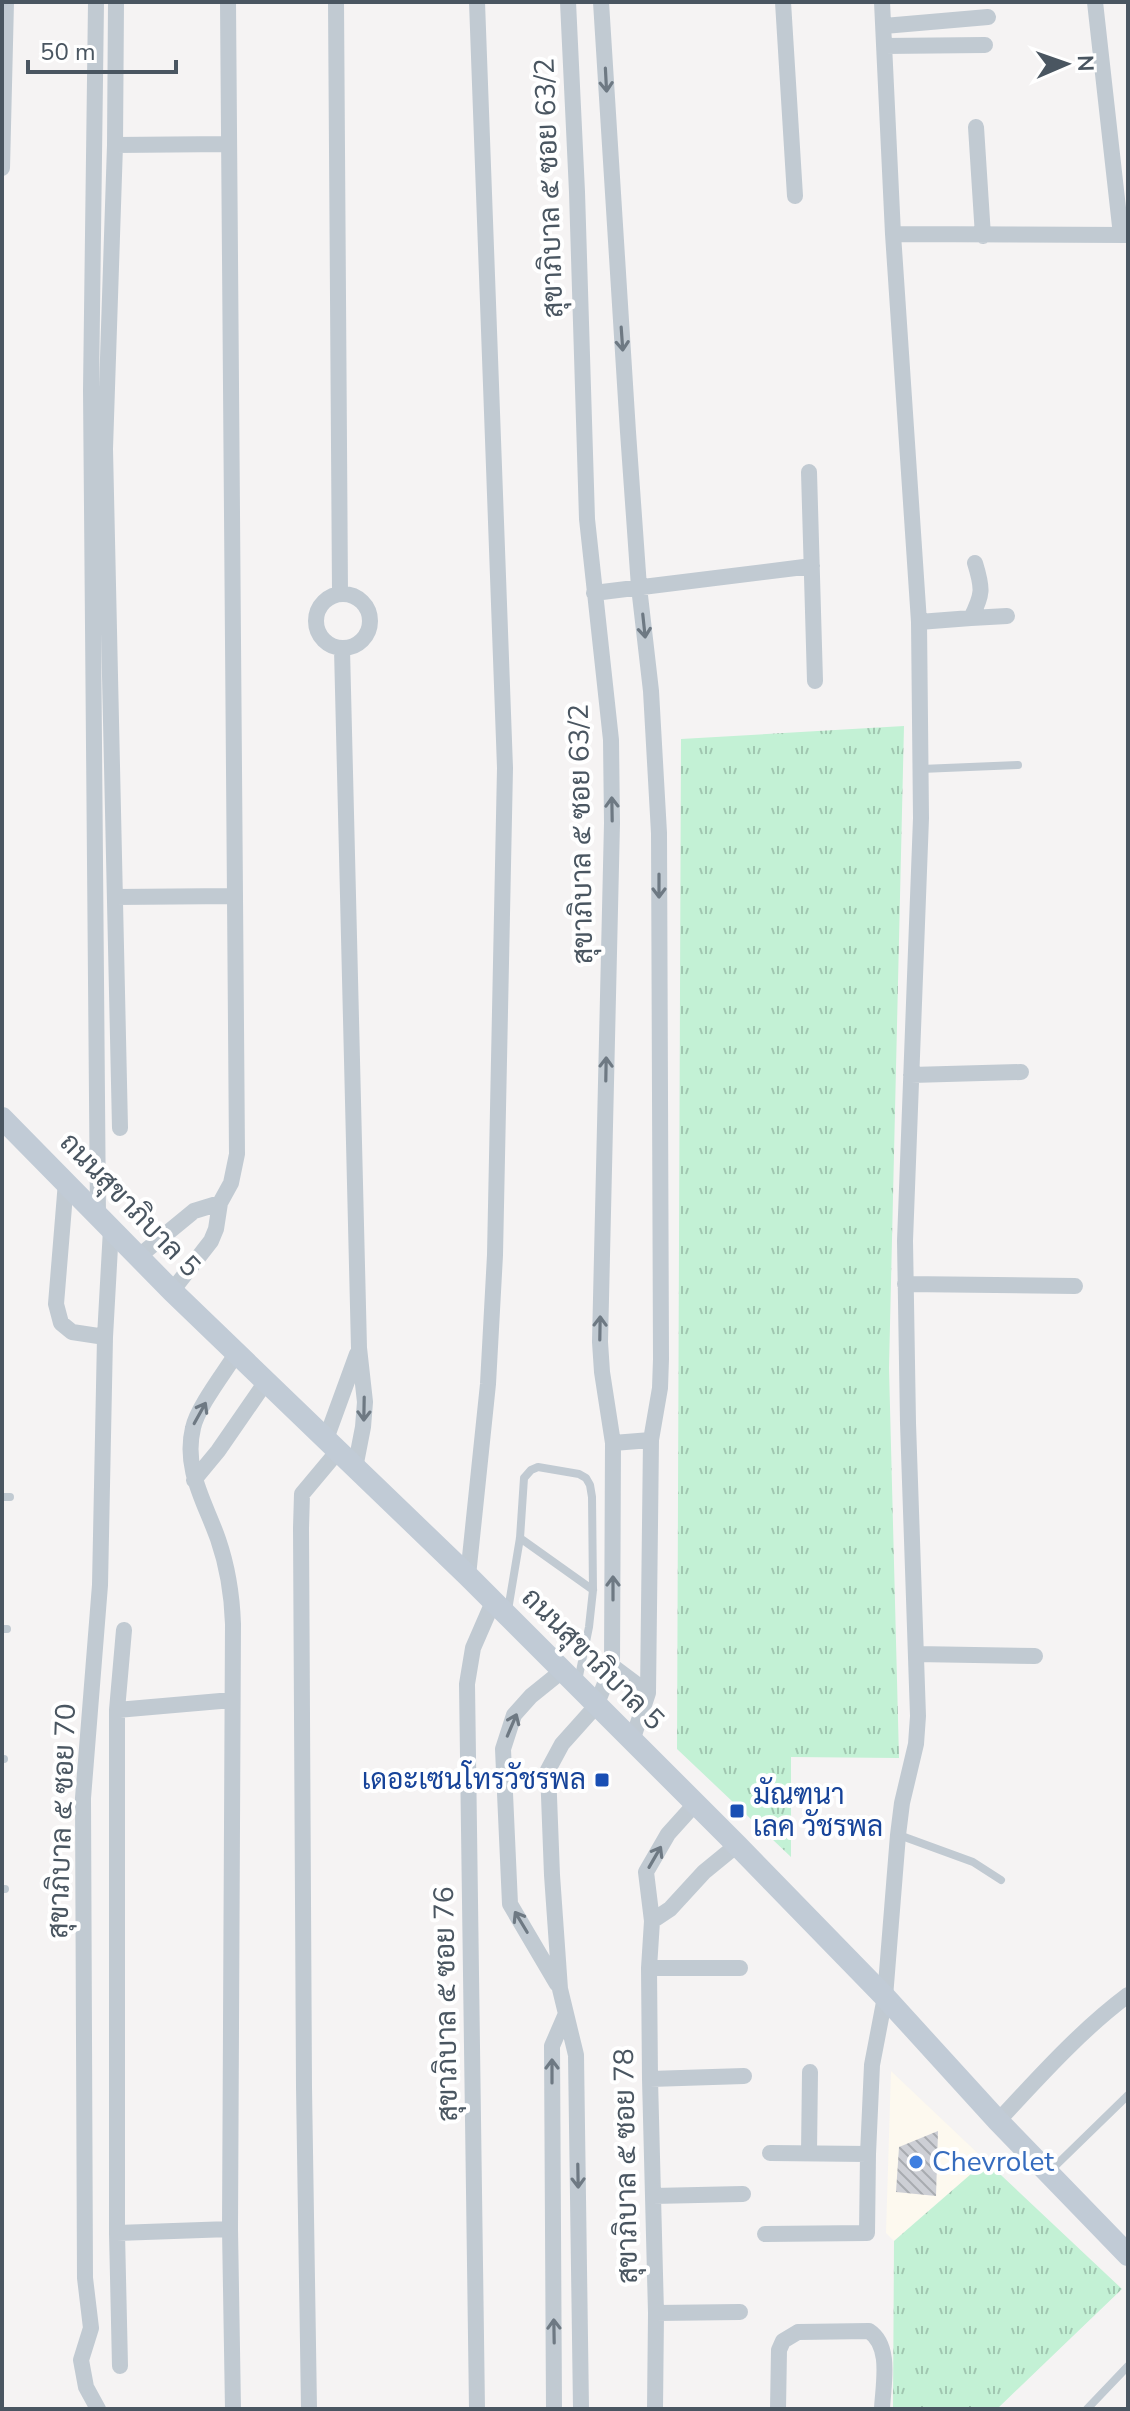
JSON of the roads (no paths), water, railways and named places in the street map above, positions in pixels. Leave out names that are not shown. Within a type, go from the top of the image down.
[{"type":"main road","name":"ถนนสุขาภิบาล 5","points":[[2,1118],[265,1383],[468,1576],[737,1845],[1128,2255]]},
{"type":"street","points":[[2,168],[6,2]]},
{"type":"street","name":"สุขาภิบาล ๕ ซอย 70","points":[[96,2],[91,390],[105,1337],[100,1585],[83,1798],[85,2278],[91,2328],[81,2360],[86,2387],[98,2409]]},
{"type":"street","points":[[116,2],[115,145],[105,449],[120,1128]]},
{"type":"street","points":[[172,1291],[211,1241],[220,1203],[231,1183],[237,1154],[228,2]]},
{"type":"street","points":[[336,2],[340,593]]},
{"type":"street","points":[[468,1576],[488,1384],[495,1255],[505,768],[477,2]]},
{"type":"street","name":"สุขาภิบาล ๕ ซอย 63/2","points":[[568,2],[587,519],[611,740],[612,823],[600,1342],[613,1443],[612,1666]]},
{"type":"street","points":[[601,2],[639,587],[651,691],[659,833],[661,1359],[660,1388],[651,1440],[648,1693],[632,1741]]},
{"type":"street","points":[[783,2],[795,196]]},
{"type":"street","points":[[765,2234],[867,2233],[872,2065],[885,1997],[902,1803],[916,1744],[918,1716],[905,1284],[917,962],[921,769],[919,622],[893,234],[882,2]]},
{"type":"street","points":[[893,234],[1124,235],[1095,2]]},
{"type":"street","points":[[884,26],[988,17]]},
{"type":"street","points":[[884,46],[985,45]]},
{"type":"street","points":[[976,127],[983,236]]},
{"type":"street","points":[[115,145],[229,144]]},
{"type":"street","points":[[809,472],[815,681]]},
{"type":"street","points":[[971,618],[982,594],[975,563]]},
{"type":"street","points":[[594,593],[812,566]]},
{"type":"street","points":[[340,593],[356,596],[363,601],[370,624],[368,632],[357,644],[342,649],[325,642],[316,626],[315,617],[324,600],[340,593]]},
{"type":"street","points":[[919,622],[1007,616]]},
{"type":"street","points":[[342,649],[359,1348],[365,1402],[355,1468]]},
{"type":"street","points":[[115,897],[235,896]]},
{"type":"street","points":[[911,1075],[1021,1072]]},
{"type":"street","points":[[66,1182],[56,1304],[58,1313],[61,1323],[72,1332],[105,1337]]},
{"type":"street","points":[[138,1257],[194,1211],[220,1203]]},
{"type":"street","points":[[905,1284],[1075,1286]]},
{"type":"street","points":[[309,2409],[304,2071],[302,1494],[332,1445],[340,1405],[359,1348]]},
{"type":"street","points":[[233,2409],[230,2229],[231,1584],[218,1539],[194,1480],[189,1454],[193,1425],[236,1354]]},
{"type":"street","points":[[194,1480],[265,1383]]},
{"type":"street","points":[[613,1443],[651,1440]]},
{"type":"street","name":"สุขาภิบาล ๕ ซอย 76","points":[[477,2409],[467,1684],[473,1648],[500,1608]]},
{"type":"street","points":[[120,2366],[117,1710],[124,1630]]},
{"type":"street","points":[[916,1654],[1035,1656]]},
{"type":"street","points":[[581,2409],[576,2055],[560,1989],[548,1770],[562,1744],[596,1706],[612,1666],[648,1693]]},
{"type":"street","points":[[560,1989],[510,1904],[503,1749],[514,1715],[531,1696],[569,1678]]},
{"type":"street","points":[[117,1710],[232,1700]]},
{"type":"street","name":"สุขาภิบาล ๕ ซอย 78","points":[[655,2409],[649,1968],[652,1921],[646,1872],[668,1834],[695,1804]]},
{"type":"street","points":[[652,1921],[670,1909],[704,1872],[737,1845]]},
{"type":"street","points":[[649,1968],[740,1968]]},
{"type":"street","points":[[998,2121],[1105,2013],[1128,1995]]},
{"type":"street","points":[[554,2409],[552,2046],[565,2016]]},
{"type":"street","points":[[809,2153],[810,2072]]},
{"type":"street","points":[[650,2079],[744,2076]]},
{"type":"street","points":[[770,2153],[868,2154]]},
{"type":"street","points":[[653,2196],[743,2194]]},
{"type":"street","points":[[117,2233],[230,2229]]},
{"type":"street","points":[[656,2313],[740,2312]]},
{"type":"street","points":[[778,2409],[779,2350],[783,2341],[798,2332],[869,2331],[877,2336],[882,2347],[882,2409]]},
{"type":"lane","points":[[921,769],[1018,765]]},
{"type":"lane","points":[[500,1608],[520,1538],[524,1478],[538,1467],[586,1478],[592,1497],[593,1590],[589,1627],[569,1678]]},
{"type":"lane","points":[[520,1538],[593,1590]]},
{"type":"lane","points":[[898,1835],[973,1862],[1001,1880]]},
{"type":"lane","points":[[1048,2173],[1128,2095]]},
{"type":"lane","points":[[1087,2409],[1128,2366]]},
{"type":"place","name":"เดอะเซนโทรวัชรพล","points":[[602,1780]]},
{"type":"place","name":"มัณฑนา เลค วัชรพล","points":[[737,1811]]},
{"type":"place","name":"Chevrolet","points":[[916,2162]]}]
